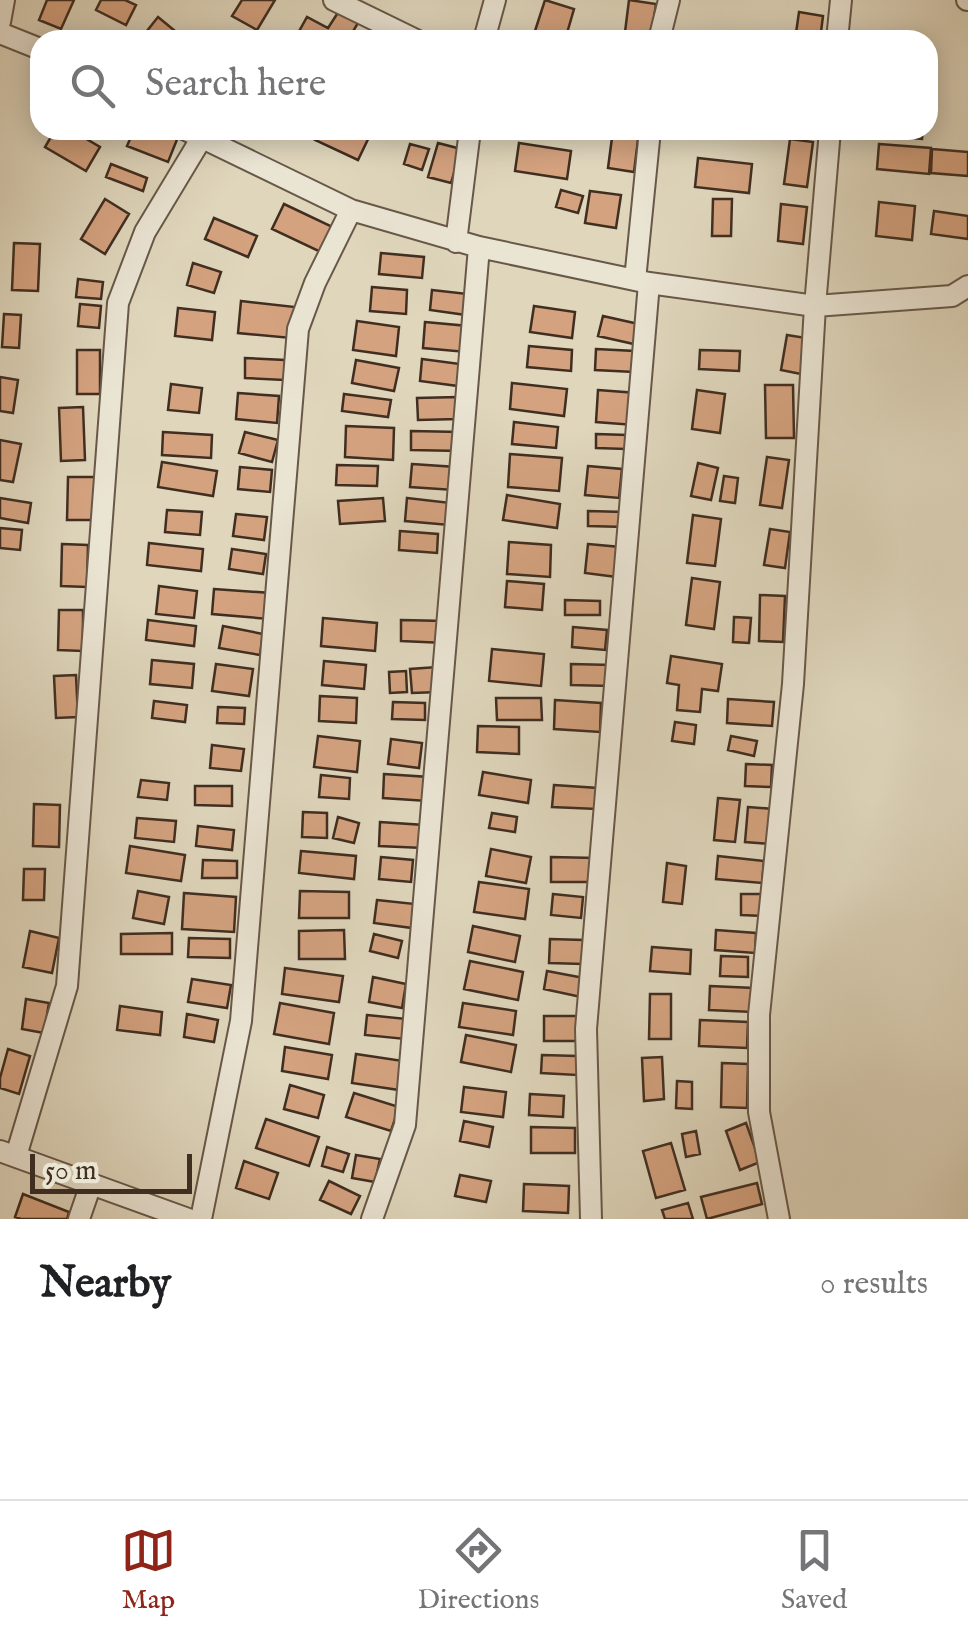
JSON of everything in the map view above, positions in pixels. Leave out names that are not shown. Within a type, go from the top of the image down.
[{"type":"street","points":[[0,22],[4,0]]},
{"type":"street","points":[[334,0],[396,30]]},
{"type":"street","points":[[487,30],[495,0]]},
{"type":"street","points":[[662,30],[669,0]]},
{"type":"street","points":[[838,30],[840,0]]},
{"type":"street","points":[[0,33],[30,46]]},
{"type":"street","points":[[188,1219],[8,1154],[67,986],[118,302],[145,232],[191,140]]},
{"type":"street","points":[[206,140],[350,210],[456,242],[642,282],[815,306],[952,296],[968,286]]},
{"type":"street","points":[[456,242],[469,140]]},
{"type":"street","points":[[591,1219],[586,1029],[649,140]]},
{"type":"street","points":[[779,1219],[759,1112],[759,1016],[793,684],[815,306],[829,140]]},
{"type":"street","points":[[202,1219],[241,1021],[298,329],[350,210]]},
{"type":"street","points":[[372,1219],[404,1125],[478,247]]},
{"type":"street","points":[[79,1219],[91,1184]]},
{"type":"building","points":[[47,0],[74,0],[61,29],[39,20]]},
{"type":"building","points":[[101,0],[125,0],[136,5],[126,25],[96,10]]},
{"type":"building","points":[[242,0],[275,0],[257,30],[232,16]]},
{"type":"building","points":[[545,0],[574,9],[568,30],[535,30]]},
{"type":"building","points":[[629,0],[656,4],[652,30],[625,30]]},
{"type":"building","points":[[339,11],[358,23],[354,30],[300,30],[307,17],[328,28]]},
{"type":"building","points":[[799,12],[823,16],[821,30],[796,30]]},
{"type":"building","points":[[158,17],[174,30],[148,30]]},
{"type":"building","points":[[49,140],[88,140],[100,147],[86,171],[45,147]]},
{"type":"building","points":[[130,140],[177,140],[168,162],[127,146]]},
{"type":"building","points":[[315,140],[368,140],[358,160]]},
{"type":"building","points":[[612,140],[638,140],[634,172],[608,168]]},
{"type":"building","points":[[790,140],[813,142],[807,187],[784,184]]},
{"type":"building","points":[[438,143],[461,149],[451,183],[428,177]]},
{"type":"building","points":[[519,143],[571,151],[567,179],[515,171]]},
{"type":"building","points":[[410,144],[429,149],[422,170],[404,164]]},
{"type":"building","points":[[879,144],[931,148],[929,174],[877,169]]},
{"type":"building","points":[[932,149],[968,152],[968,176],[931,173]]},
{"type":"building","points":[[698,158],[752,164],[749,193],[695,187]]},
{"type":"building","points":[[111,164],[147,178],[143,191],[106,177]]},
{"type":"building","points":[[561,190],[583,196],[578,213],[556,207]]},
{"type":"building","points":[[590,191],[621,195],[616,228],[585,223]]},
{"type":"building","points":[[105,199],[129,214],[105,254],[81,239]]},
{"type":"building","points":[[713,199],[732,199],[731,236],[712,236]]},
{"type":"building","points":[[879,202],[915,206],[912,240],[876,236]]},
{"type":"building","points":[[284,204],[339,230],[327,255],[272,229]]},
{"type":"building","points":[[781,204],[807,207],[803,244],[778,241]]},
{"type":"building","points":[[934,211],[968,216],[968,239],[931,234]]},
{"type":"building","points":[[214,218],[257,236],[248,257],[205,239]]},
{"type":"building","points":[[14,243],[40,244],[38,291],[12,290]]},
{"type":"building","points":[[381,253],[424,257],[422,278],[379,274]]},
{"type":"building","points":[[193,263],[221,272],[214,293],[187,285]]},
{"type":"building","points":[[78,279],[103,282],[101,299],[76,297]]},
{"type":"building","points":[[372,287],[407,290],[406,314],[370,311]]},
{"type":"building","points":[[432,290],[468,294],[466,315],[430,310]]},
{"type":"building","points":[[241,301],[295,307],[291,338],[238,333]]},
{"type":"building","points":[[80,304],[101,306],[99,328],[78,326]]},
{"type":"building","points":[[534,306],[575,312],[572,338],[530,332]]},
{"type":"building","points":[[178,308],[215,312],[212,340],[175,336]]},
{"type":"building","points":[[4,314],[21,315],[19,348],[2,347]]},
{"type":"building","points":[[603,316],[643,325],[638,345],[598,336]]},
{"type":"building","points":[[357,321],[399,327],[396,356],[353,350]]},
{"type":"building","points":[[425,322],[468,326],[466,352],[423,348]]},
{"type":"building","points":[[787,335],[806,338],[801,374],[781,370]]},
{"type":"building","points":[[529,346],[572,350],[571,371],[527,367]]},
{"type":"building","points":[[596,349],[635,351],[634,372],[595,370]]},
{"type":"building","points":[[77,350],[100,350],[100,394],[77,394]]},
{"type":"building","points":[[700,350],[740,351],[739,371],[699,369]]},
{"type":"building","points":[[245,358],[285,360],[284,380],[245,378]]},
{"type":"building","points":[[422,359],[460,364],[458,386],[420,381]]},
{"type":"building","points":[[356,360],[399,368],[394,391],[352,383]]},
{"type":"building","points":[[0,377],[18,380],[13,413],[0,411]]},
{"type":"building","points":[[512,383],[567,389],[564,416],[510,409]]},
{"type":"building","points":[[171,384],[202,388],[199,413],[168,410]]},
{"type":"building","points":[[765,385],[793,385],[794,438],[766,438]]},
{"type":"building","points":[[598,390],[637,393],[634,425],[596,422]]},
{"type":"building","points":[[697,390],[725,394],[720,433],[692,429]]},
{"type":"building","points":[[238,393],[279,396],[277,423],[236,419]]},
{"type":"building","points":[[344,394],[391,400],[388,417],[342,411]]},
{"type":"building","points":[[458,397],[458,419],[418,420],[417,398]]},
{"type":"building","points":[[83,407],[85,460],[61,461],[59,408]]},
{"type":"building","points":[[514,422],[558,427],[556,448],[512,444]]},
{"type":"building","points":[[346,426],[394,428],[393,460],[345,457]]},
{"type":"building","points":[[411,431],[461,432],[461,451],[411,450]]},
{"type":"building","points":[[163,432],[212,435],[211,458],[162,455]]},
{"type":"building","points":[[245,432],[278,440],[272,462],[239,453]]},
{"type":"building","points":[[596,434],[627,435],[626,449],[596,448]]},
{"type":"building","points":[[0,440],[21,444],[13,482],[0,480]]},
{"type":"building","points":[[510,454],[562,458],[559,491],[508,487]]},
{"type":"building","points":[[767,457],[789,460],[782,508],[760,505]]},
{"type":"building","points":[[162,462],[217,471],[213,496],[158,487]]},
{"type":"building","points":[[698,463],[718,468],[711,500],[691,496]]},
{"type":"building","points":[[412,464],[456,467],[454,490],[410,487]]},
{"type":"building","points":[[337,465],[378,466],[377,486],[336,485]]},
{"type":"building","points":[[588,466],[622,469],[619,498],[585,495]]},
{"type":"building","points":[[240,467],[272,470],[270,492],[238,489]]},
{"type":"building","points":[[724,476],[738,478],[735,503],[720,501]]},
{"type":"building","points":[[68,477],[95,477],[94,520],[67,520]]},
{"type":"building","points":[[507,495],[560,504],[557,528],[503,520]]},
{"type":"building","points":[[0,498],[31,503],[28,523],[0,518]]},
{"type":"building","points":[[383,498],[385,521],[340,524],[338,501]]},
{"type":"building","points":[[407,498],[451,503],[449,525],[405,521]]},
{"type":"building","points":[[167,510],[202,512],[200,535],[165,532]]},
{"type":"building","points":[[588,511],[625,512],[625,527],[588,526]]},
{"type":"building","points":[[236,514],[267,517],[264,540],[233,536]]},
{"type":"building","points":[[693,515],[721,519],[715,566],[687,563]]},
{"type":"building","points":[[0,528],[22,530],[20,550],[0,548]]},
{"type":"building","points":[[770,529],[790,532],[785,568],[764,565]]},
{"type":"building","points":[[400,531],[438,534],[437,553],[399,550]]},
{"type":"building","points":[[509,542],[551,545],[550,577],[507,574]]},
{"type":"building","points":[[149,543],[203,549],[201,571],[147,565]]},
{"type":"building","points":[[62,544],[88,545],[87,587],[61,586]]},
{"type":"building","points":[[588,544],[620,547],[617,577],[585,573]]},
{"type":"building","points":[[232,549],[266,554],[263,574],[229,569]]},
{"type":"building","points":[[692,578],[720,582],[714,629],[686,625]]},
{"type":"building","points":[[507,581],[544,584],[542,610],[505,607]]},
{"type":"building","points":[[159,586],[197,591],[194,618],[156,614]]},
{"type":"building","points":[[214,589],[271,593],[269,619],[212,614]]},
{"type":"building","points":[[760,595],[785,596],[783,642],[759,641]]},
{"type":"building","points":[[565,600],[600,601],[600,615],[565,615]]},
{"type":"building","points":[[59,610],[83,610],[83,651],[58,650]]},
{"type":"building","points":[[734,617],[751,618],[749,643],[733,642]]},
{"type":"building","points":[[323,618],[377,623],[375,651],[321,646]]},
{"type":"building","points":[[148,620],[196,626],[194,646],[146,640]]},
{"type":"building","points":[[401,620],[445,621],[445,643],[401,641]]},
{"type":"building","points":[[223,626],[263,634],[260,655],[219,648]]},
{"type":"building","points":[[573,627],[607,630],[605,650],[572,647]]},
{"type":"building","points":[[492,649],[544,654],[541,686],[489,681]]},
{"type":"building","points":[[671,656],[722,664],[718,691],[702,689],[700,712],[677,710],[679,685],[667,683]]},
{"type":"building","points":[[152,660],[194,664],[192,688],[150,684]]},
{"type":"building","points":[[324,661],[366,665],[364,689],[322,685]]},
{"type":"building","points":[[216,664],[253,669],[249,696],[212,691]]},
{"type":"building","points":[[571,664],[612,665],[611,686],[571,685]]},
{"type":"building","points":[[437,667],[439,692],[412,693],[410,669]]},
{"type":"building","points":[[406,671],[407,692],[390,693],[389,672]]},
{"type":"building","points":[[76,675],[78,717],[56,718],[54,676]]},
{"type":"building","points":[[320,696],[357,698],[356,723],[319,721]]},
{"type":"building","points":[[496,698],[541,698],[542,720],[497,720]]},
{"type":"building","points":[[728,699],[774,702],[772,726],[727,723]]},
{"type":"building","points":[[555,700],[601,703],[600,732],[554,729]]},
{"type":"building","points":[[154,701],[187,705],[185,722],[152,718]]},
{"type":"building","points":[[393,702],[425,703],[425,720],[392,719]]},
{"type":"building","points":[[218,707],[245,708],[244,724],[217,723]]},
{"type":"building","points":[[675,722],[696,725],[694,744],[672,741]]},
{"type":"building","points":[[478,726],[519,727],[519,754],[477,752]]},
{"type":"building","points":[[318,736],[360,741],[357,772],[314,767]]},
{"type":"building","points":[[731,736],[757,741],[754,756],[728,750]]},
{"type":"building","points":[[391,739],[422,743],[419,768],[388,764]]},
{"type":"building","points":[[212,745],[244,749],[241,771],[210,768]]},
{"type":"building","points":[[746,764],[772,765],[771,787],[745,786]]},
{"type":"building","points":[[483,772],[531,780],[528,803],[479,795]]},
{"type":"building","points":[[384,774],[429,777],[427,801],[383,798]]},
{"type":"building","points":[[321,775],[350,778],[349,799],[319,797]]},
{"type":"building","points":[[141,780],[169,783],[167,800],[138,797]]},
{"type":"building","points":[[554,785],[598,788],[597,809],[552,807]]},
{"type":"building","points":[[195,786],[232,786],[232,806],[195,805]]},
{"type":"building","points":[[718,798],[740,800],[735,842],[714,840]]},
{"type":"building","points":[[34,804],[60,805],[59,847],[33,846]]},
{"type":"building","points":[[748,807],[773,809],[770,844],[745,842]]},
{"type":"building","points":[[303,812],[327,813],[327,838],[302,837]]},
{"type":"building","points":[[492,813],[517,817],[515,832],[489,828]]},
{"type":"building","points":[[338,817],[359,823],[354,843],[333,838]]},
{"type":"building","points":[[137,818],[176,821],[174,842],[135,838]]},
{"type":"building","points":[[380,822],[424,825],[423,848],[379,846]]},
{"type":"building","points":[[198,826],[234,830],[232,850],[196,846]]},
{"type":"building","points":[[130,846],[185,855],[181,881],[126,873]]},
{"type":"building","points":[[491,849],[531,857],[526,883],[486,876]]},
{"type":"building","points":[[301,851],[356,856],[354,879],[299,873]]},
{"type":"building","points":[[718,856],[764,861],[762,883],[716,879]]},
{"type":"building","points":[[381,857],[413,860],[411,882],[379,879]]},
{"type":"building","points":[[551,857],[596,858],[596,882],[551,882]]},
{"type":"building","points":[[203,860],[237,861],[237,878],[202,878]]},
{"type":"building","points":[[667,863],[686,866],[682,904],[663,902]]},
{"type":"building","points":[[24,869],[45,869],[44,900],[23,900]]},
{"type":"building","points":[[479,882],[529,889],[525,919],[474,912]]},
{"type":"building","points":[[138,891],[169,897],[164,924],[133,918]]},
{"type":"building","points":[[300,891],[349,892],[349,918],[299,918]]},
{"type":"building","points":[[184,893],[236,897],[234,932],[182,929]]},
{"type":"building","points":[[553,894],[583,897],[581,918],[551,915]]},
{"type":"building","points":[[741,894],[764,894],[764,916],[741,915]]},
{"type":"building","points":[[377,900],[415,904],[412,928],[374,923]]},
{"type":"building","points":[[473,926],[520,936],[515,962],[468,952]]},
{"type":"building","points":[[344,930],[345,959],[299,959],[299,931]]},
{"type":"building","points":[[716,930],[756,933],[755,953],[715,950]]},
{"type":"building","points":[[30,931],[59,938],[52,973],[23,967]]},
{"type":"building","points":[[172,933],[172,954],[121,954],[121,934]]},
{"type":"building","points":[[374,934],[402,941],[398,958],[370,951]]},
{"type":"building","points":[[189,938],[230,939],[230,958],[188,957]]},
{"type":"building","points":[[550,939],[584,940],[583,964],[549,963]]},
{"type":"building","points":[[652,947],[691,950],[690,974],[650,971]]},
{"type":"building","points":[[721,956],[748,957],[748,977],[720,976]]},
{"type":"building","points":[[470,961],[523,972],[518,1000],[464,989]]},
{"type":"building","points":[[285,968],[343,976],[339,1002],[282,994]]},
{"type":"building","points":[[547,971],[584,978],[581,997],[544,989]]},
{"type":"building","points":[[373,977],[406,984],[402,1008],[369,1002]]},
{"type":"building","points":[[192,979],[231,985],[227,1008],[188,1002]]},
{"type":"building","points":[[710,986],[754,988],[753,1012],[709,1010]]},
{"type":"building","points":[[650,994],[671,994],[671,1039],[649,1039]]},
{"type":"building","points":[[26,999],[49,1003],[44,1033],[22,1029]]},
{"type":"building","points":[[280,1003],[334,1013],[329,1044],[274,1034]]},
{"type":"building","points":[[463,1003],[516,1011],[513,1035],[459,1027]]},
{"type":"building","points":[[120,1006],[162,1012],[160,1035],[117,1030]]},
{"type":"building","points":[[187,1014],[218,1020],[214,1042],[184,1037]]},
{"type":"building","points":[[367,1015],[407,1019],[405,1039],[365,1035]]},
{"type":"building","points":[[544,1016],[580,1016],[579,1041],[544,1041]]},
{"type":"building","points":[[700,1020],[748,1022],[747,1048],[699,1046]]},
{"type":"building","points":[[466,1035],[516,1045],[511,1072],[461,1062]]},
{"type":"building","points":[[285,1047],[332,1055],[328,1079],[282,1071]]},
{"type":"building","points":[[8,1049],[30,1056],[19,1094],[0,1088]]},
{"type":"building","points":[[356,1054],[403,1061],[399,1090],[352,1083]]},
{"type":"building","points":[[542,1055],[577,1056],[577,1075],[541,1073]]},
{"type":"building","points":[[662,1057],[664,1099],[644,1101],[642,1058]]},
{"type":"building","points":[[722,1063],[748,1064],[747,1108],[721,1107]]},
{"type":"building","points":[[677,1081],[692,1082],[692,1109],[676,1108]]},
{"type":"building","points":[[290,1085],[324,1095],[318,1118],[284,1109]]},
{"type":"building","points":[[464,1087],[506,1092],[503,1117],[461,1112]]},
{"type":"building","points":[[354,1093],[399,1107],[391,1131],[346,1117]]},
{"type":"building","points":[[530,1094],[564,1096],[563,1117],[529,1115]]},
{"type":"building","points":[[266,1119],[319,1137],[309,1166],[256,1148]]},
{"type":"building","points":[[464,1121],[493,1127],[489,1147],[460,1141]]},
{"type":"building","points":[[746,1123],[760,1162],[740,1170],[726,1131]]},
{"type":"building","points":[[531,1127],[575,1128],[575,1153],[531,1153]]},
{"type":"building","points":[[696,1131],[700,1154],[686,1157],[682,1134]]},
{"type":"building","points":[[671,1143],[685,1190],[656,1198],[643,1151]]},
{"type":"building","points":[[327,1147],[349,1154],[343,1172],[322,1166]]},
{"type":"building","points":[[356,1155],[380,1159],[375,1182],[352,1178]]},
{"type":"building","points":[[244,1161],[278,1173],[269,1199],[236,1188]]},
{"type":"building","points":[[460,1175],[491,1181],[486,1202],[455,1196]]},
{"type":"building","points":[[329,1181],[360,1196],[351,1214],[320,1200]]},
{"type":"building","points":[[757,1183],[762,1204],[707,1219],[701,1197]]},
{"type":"building","points":[[524,1184],[569,1186],[568,1213],[523,1211]]},
{"type":"building","points":[[23,1194],[69,1212],[67,1219],[15,1217]]},
{"type":"building","points":[[688,1203],[693,1219],[665,1219],[662,1210]]}]
